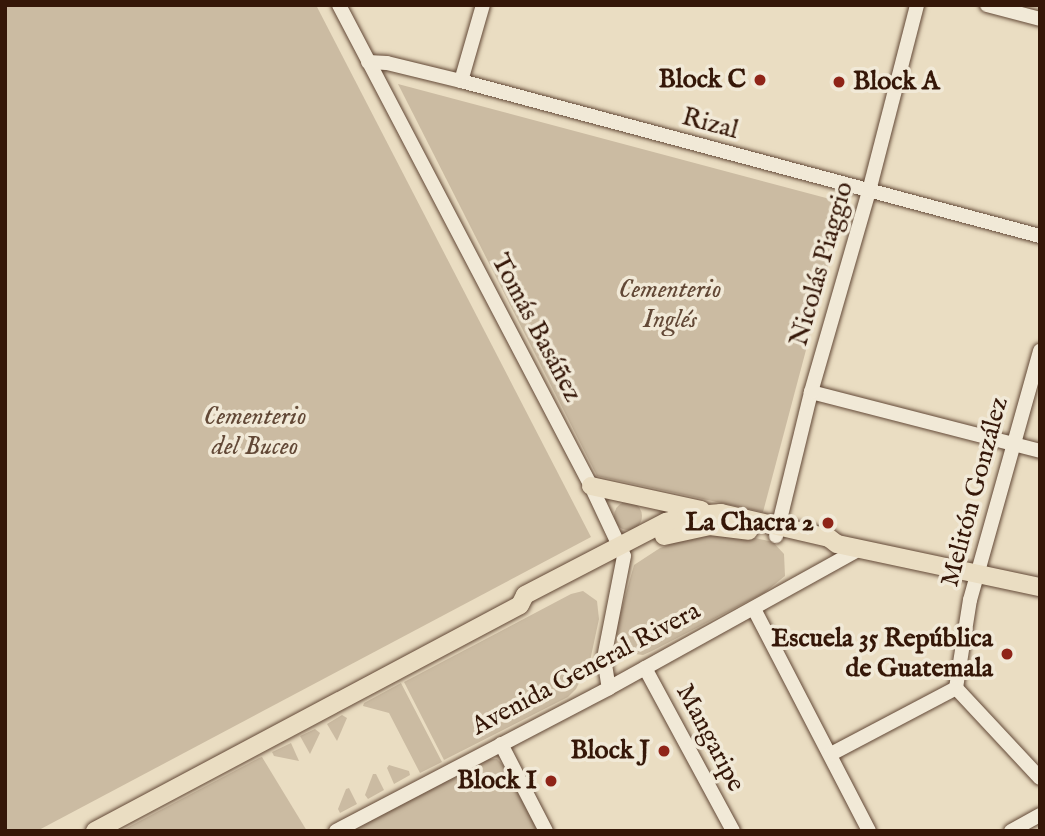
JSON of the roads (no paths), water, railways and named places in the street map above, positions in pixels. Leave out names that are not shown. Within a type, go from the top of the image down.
[{"type":"main road","points":[[592,486],[711,512],[826,548],[837,544],[1040,587]]},
{"type":"main road","points":[[95,831],[520,604],[532,605],[666,522],[711,512]]},
{"type":"main road","points":[[621,551],[691,528],[730,527],[777,531]]},
{"type":"street","name":"Tomás Basáñez","points":[[339,5],[592,486],[621,551]]},
{"type":"street","points":[[461,81],[483,5]]},
{"type":"street","name":"Nicolás Piaggio","points":[[777,531],[811,392],[869,191],[917,5]]},
{"type":"street","points":[[987,5],[1040,19]]},
{"type":"street","name":"Rizal","points":[[368,62],[387,63],[461,81],[1040,236]]},
{"type":"street","name":"Melitón González","points":[[956,688],[970,600],[1040,351]]},
{"type":"street","points":[[811,392],[1040,452]]},
{"type":"street","name":"Avenida General Rivera","points":[[335,831],[609,688],[860,550]]},
{"type":"street","points":[[609,688],[604,658],[621,551]]},
{"type":"street","points":[[754,609],[869,831]]},
{"type":"street","name":"Mangaripe","points":[[645,667],[733,831]]},
{"type":"street","points":[[831,754],[956,688],[1040,778]]},
{"type":"street","points":[[501,744],[546,831]]},
{"type":"street","points":[[1011,831],[1040,815]]},
{"type":"place","name":"Block C","points":[[760,80]]},
{"type":"place","name":"Block A","points":[[839,82]]},
{"type":"place","name":"La Chacra 2","points":[[828,523]]},
{"type":"place","name":"Escuela 35 República de Guatemala","points":[[1007,654]]},
{"type":"place","name":"Block J","points":[[664,751]]},
{"type":"place","name":"Block I","points":[[551,781]]},
{"type":"park label","name":"Cementerio Inglés","points":[[670,305]]},
{"type":"park label","name":"Cementerio del Buceo","points":[[255,432]]}]
